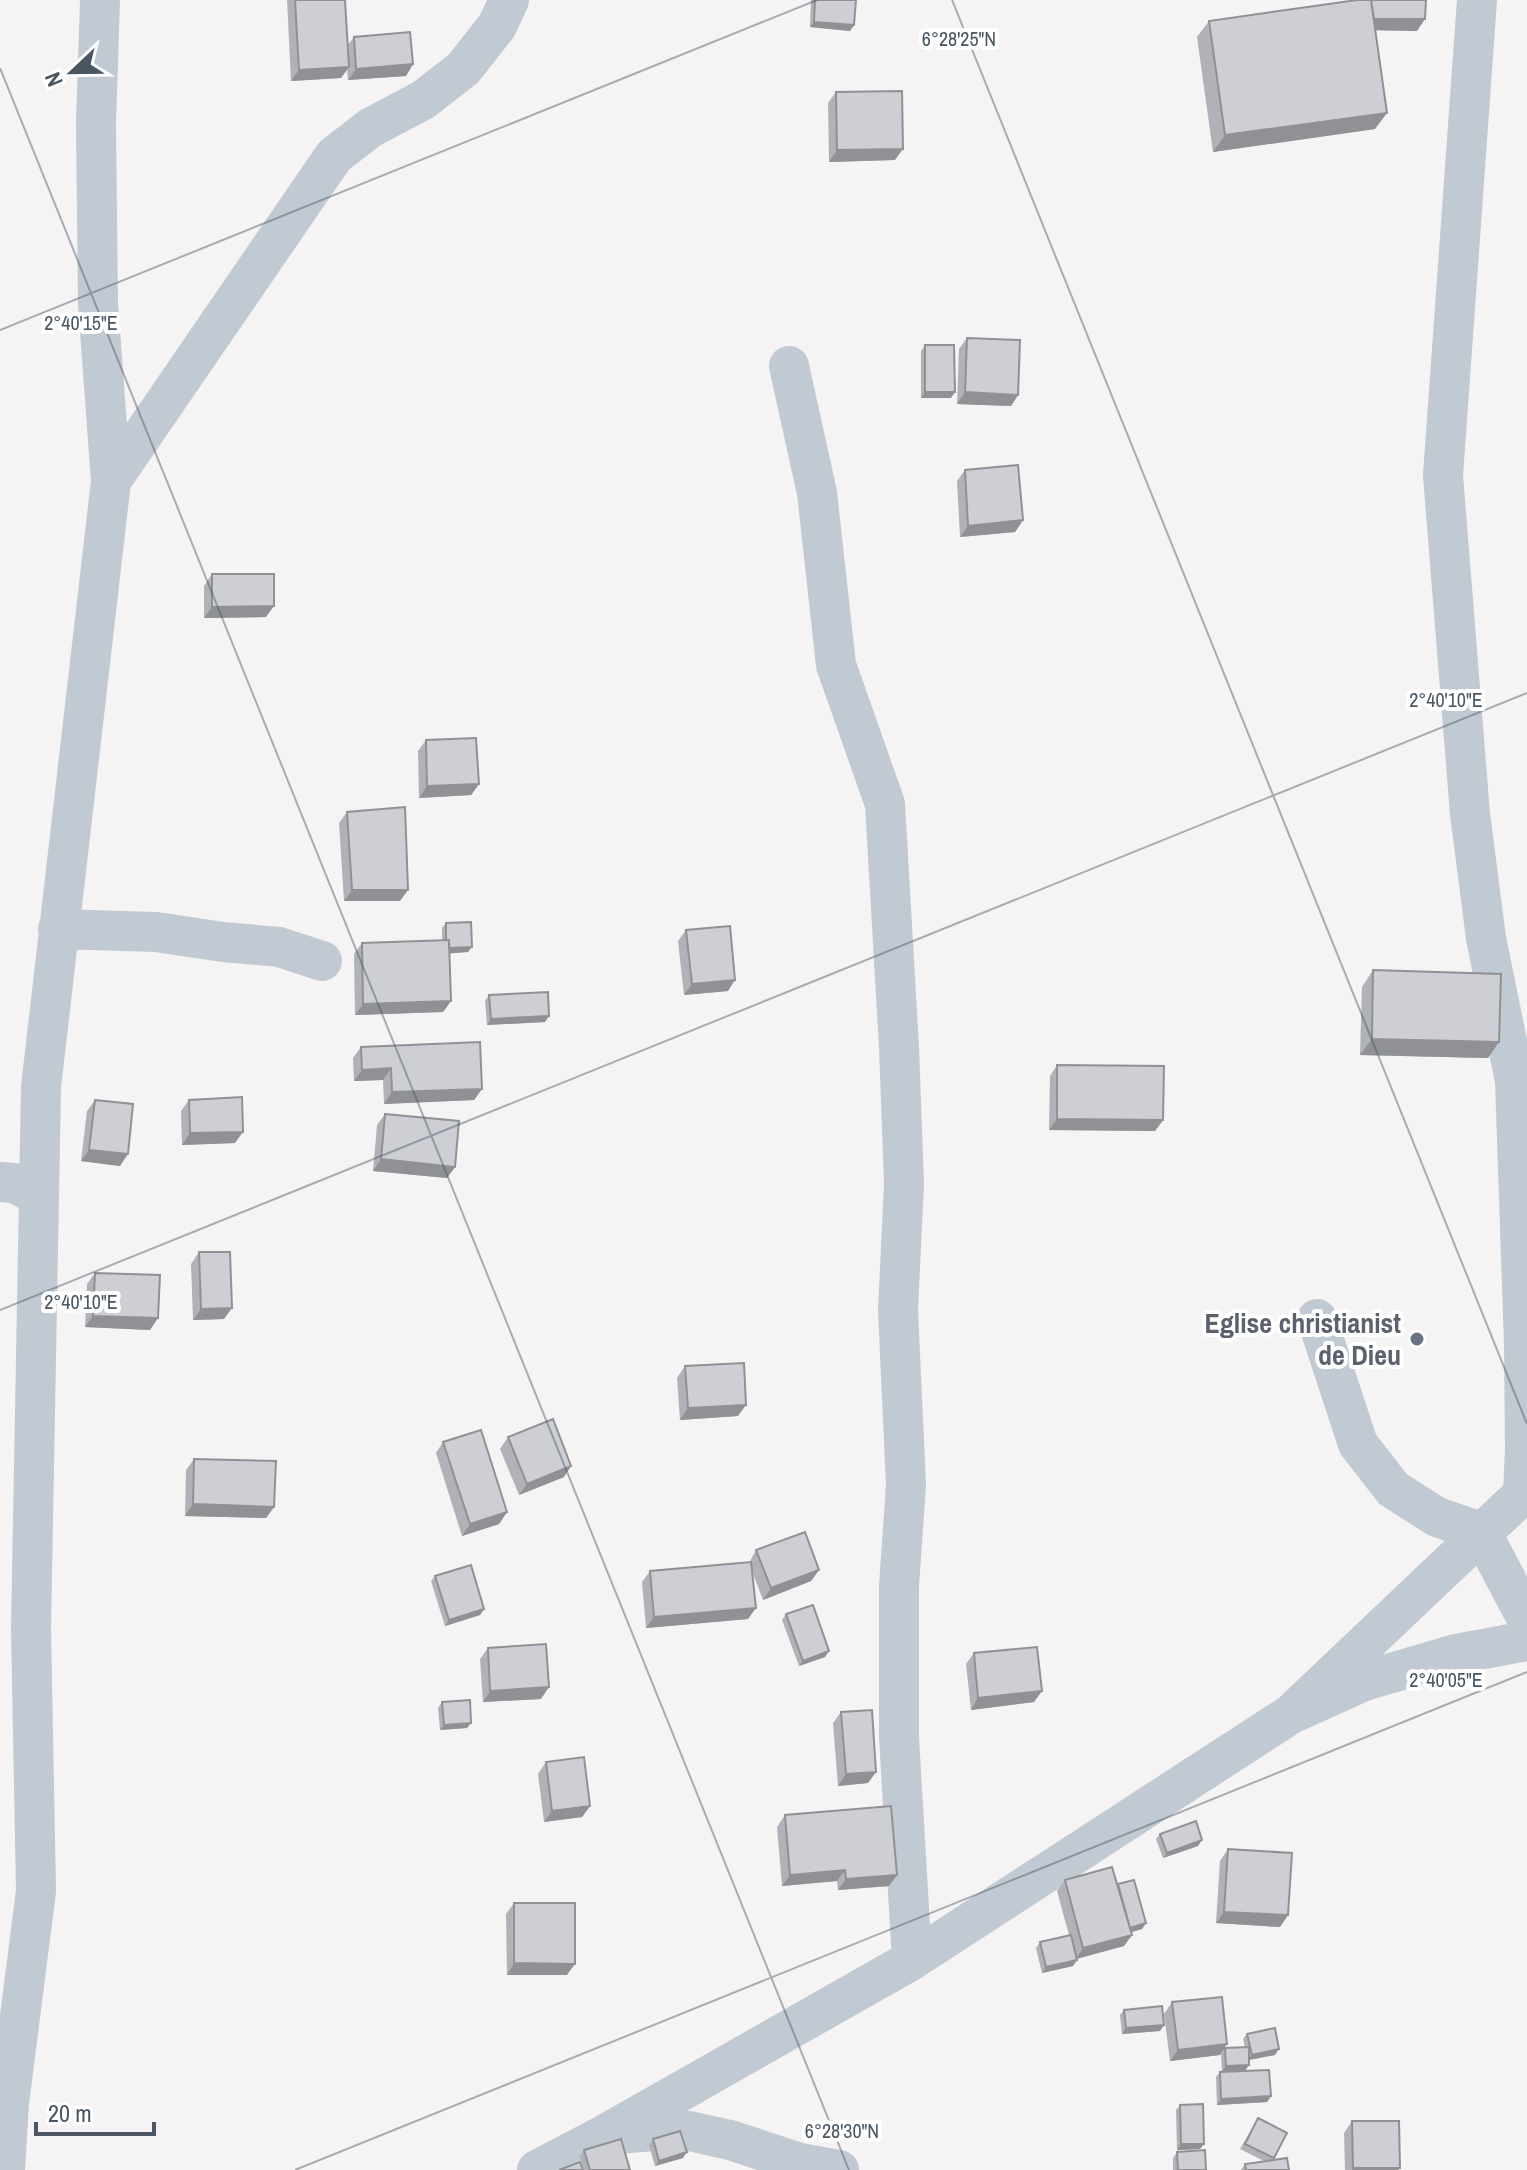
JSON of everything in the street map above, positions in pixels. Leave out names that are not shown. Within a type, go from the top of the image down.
[{"type":"street","points":[[5,2170],[4,2102],[36,1891],[15,1627],[13,1181],[41,1087],[111,481],[98,304],[96,123],[100,0]]},
{"type":"street","points":[[111,481],[334,156],[370,128],[423,100],[463,69],[497,26],[509,0]]},
{"type":"street","points":[[1291,1714],[1481,1532],[1525,1494],[1524,1344],[1515,1081],[1486,938],[1470,814],[1443,475],[1477,0]]},
{"type":"street","points":[[789,366],[817,493],[836,665],[885,804],[904,1183],[898,1310],[906,1485],[899,1586],[899,1722],[912,1960]]},
{"type":"street","points":[[58,929],[156,932],[279,947],[322,961]]},
{"type":"street","points":[[1317,1319],[1358,1444],[1393,1489],[1437,1517],[1481,1532],[1527,1619]]},
{"type":"street","points":[[537,2170],[912,1960],[1291,1714],[1364,1681],[1456,1654],[1527,1641]]},
{"type":"street","points":[[604,2135],[680,2129],[730,2140],[800,2163],[839,2170]]},
{"type":"building","points":[[295,0],[345,0],[349,67],[299,70]]},
{"type":"building","points":[[815,0],[856,0],[854,25],[814,22]]},
{"type":"building","points":[[1371,0],[1387,113],[1225,135],[1209,21]]},
{"type":"building","points":[[1371,0],[1426,0],[1425,19],[1374,19]]},
{"type":"building","points":[[410,32],[413,64],[356,69],[354,37]]},
{"type":"building","points":[[902,91],[903,149],[837,150],[836,92]]},
{"type":"building","points":[[967,338],[1020,340],[1018,395],[965,392]]},
{"type":"building","points":[[925,345],[954,345],[955,392],[925,392]]},
{"type":"building","points":[[1018,465],[1023,520],[968,526],[965,470]]},
{"type":"building","points":[[212,574],[274,574],[274,606],[212,607]]},
{"type":"building","points":[[476,738],[479,784],[427,786],[426,740]]},
{"type":"building","points":[[405,807],[408,890],[352,890],[347,812]]},
{"type":"building","points":[[471,922],[472,947],[449,948],[446,923]]},
{"type":"building","points":[[730,926],[735,980],[692,984],[686,930]]},
{"type":"building","points":[[449,940],[451,1001],[363,1004],[362,943]]},
{"type":"building","points":[[1373,970],[1501,974],[1499,1042],[1372,1039]]},
{"type":"building","points":[[548,992],[549,1016],[491,1019],[489,995]]},
{"type":"building","points":[[480,1042],[482,1089],[392,1092],[391,1068],[362,1070],[361,1047]]},
{"type":"building","points":[[1057,1065],[1164,1066],[1163,1120],[1057,1119]]},
{"type":"building","points":[[242,1097],[243,1132],[190,1133],[189,1100]]},
{"type":"building","points":[[95,1100],[133,1104],[128,1154],[89,1150]]},
{"type":"building","points":[[385,1114],[459,1121],[455,1167],[381,1159]]},
{"type":"building","points":[[199,1252],[230,1252],[232,1308],[201,1309]]},
{"type":"building","points":[[95,1273],[160,1275],[158,1318],[93,1316]]},
{"type":"building","points":[[744,1363],[746,1405],[688,1408],[685,1366]]},
{"type":"building","points":[[553,1419],[571,1466],[527,1484],[508,1437]]},
{"type":"building","points":[[481,1430],[507,1512],[470,1524],[443,1442]]},
{"type":"building","points":[[194,1459],[276,1461],[274,1507],[193,1504]]},
{"type":"building","points":[[805,1532],[819,1570],[771,1588],[756,1550]]},
{"type":"building","points":[[751,1562],[756,1608],[654,1617],[650,1571]]},
{"type":"building","points":[[471,1565],[484,1609],[449,1620],[435,1576]]},
{"type":"building","points":[[813,1605],[829,1651],[803,1661],[786,1614]]},
{"type":"building","points":[[546,1644],[549,1687],[490,1691],[488,1648]]},
{"type":"building","points":[[1037,1647],[1042,1691],[978,1698],[974,1653]]},
{"type":"building","points":[[470,1700],[471,1723],[444,1725],[442,1702]]},
{"type":"building","points":[[872,1710],[876,1772],[846,1774],[841,1712]]},
{"type":"building","points":[[584,1757],[590,1806],[552,1811],[546,1762]]},
{"type":"building","points":[[891,1806],[897,1875],[846,1879],[845,1870],[790,1875],[785,1815]]},
{"type":"building","points":[[1196,1821],[1202,1840],[1167,1853],[1160,1834]]},
{"type":"building","points":[[1228,1849],[1292,1853],[1288,1915],[1224,1912]]},
{"type":"building","points":[[1112,1867],[1132,1935],[1083,1948],[1065,1880]]},
{"type":"building","points":[[1134,1880],[1146,1923],[1130,1928],[1118,1884]]},
{"type":"building","points":[[514,1903],[575,1903],[575,1964],[514,1963]]},
{"type":"building","points":[[1071,1935],[1077,1960],[1046,1967],[1040,1942]]},
{"type":"building","points":[[1222,1997],[1227,2044],[1178,2050],[1172,2002]]},
{"type":"building","points":[[1162,2006],[1164,2025],[1126,2028],[1124,2010]]},
{"type":"building","points":[[1275,2028],[1279,2049],[1252,2055],[1247,2034]]},
{"type":"building","points":[[1249,2047],[1249,2065],[1226,2066],[1225,2048]]},
{"type":"building","points":[[1269,2070],[1271,2096],[1221,2099],[1220,2072]]},
{"type":"building","points":[[1203,2104],[1204,2144],[1181,2144],[1180,2105]]},
{"type":"building","points":[[1258,2118],[1287,2133],[1274,2158],[1245,2144]]},
{"type":"building","points":[[1352,2121],[1399,2121],[1400,2168],[1353,2168]]},
{"type":"building","points":[[680,2131],[687,2152],[659,2161],[653,2139]]},
{"type":"building","points":[[621,2139],[630,2170],[590,2170],[584,2150]]},
{"type":"building","points":[[1205,2150],[1206,2170],[1178,2170],[1177,2152]]},
{"type":"building","points":[[1287,2158],[1289,2170],[1246,2170],[1245,2164]]},
{"type":"building","points":[[580,2162],[583,2170],[559,2170]]},
{"type":"place","name":"Eglise christianist de Dieu","points":[[1417,1339]]}]
